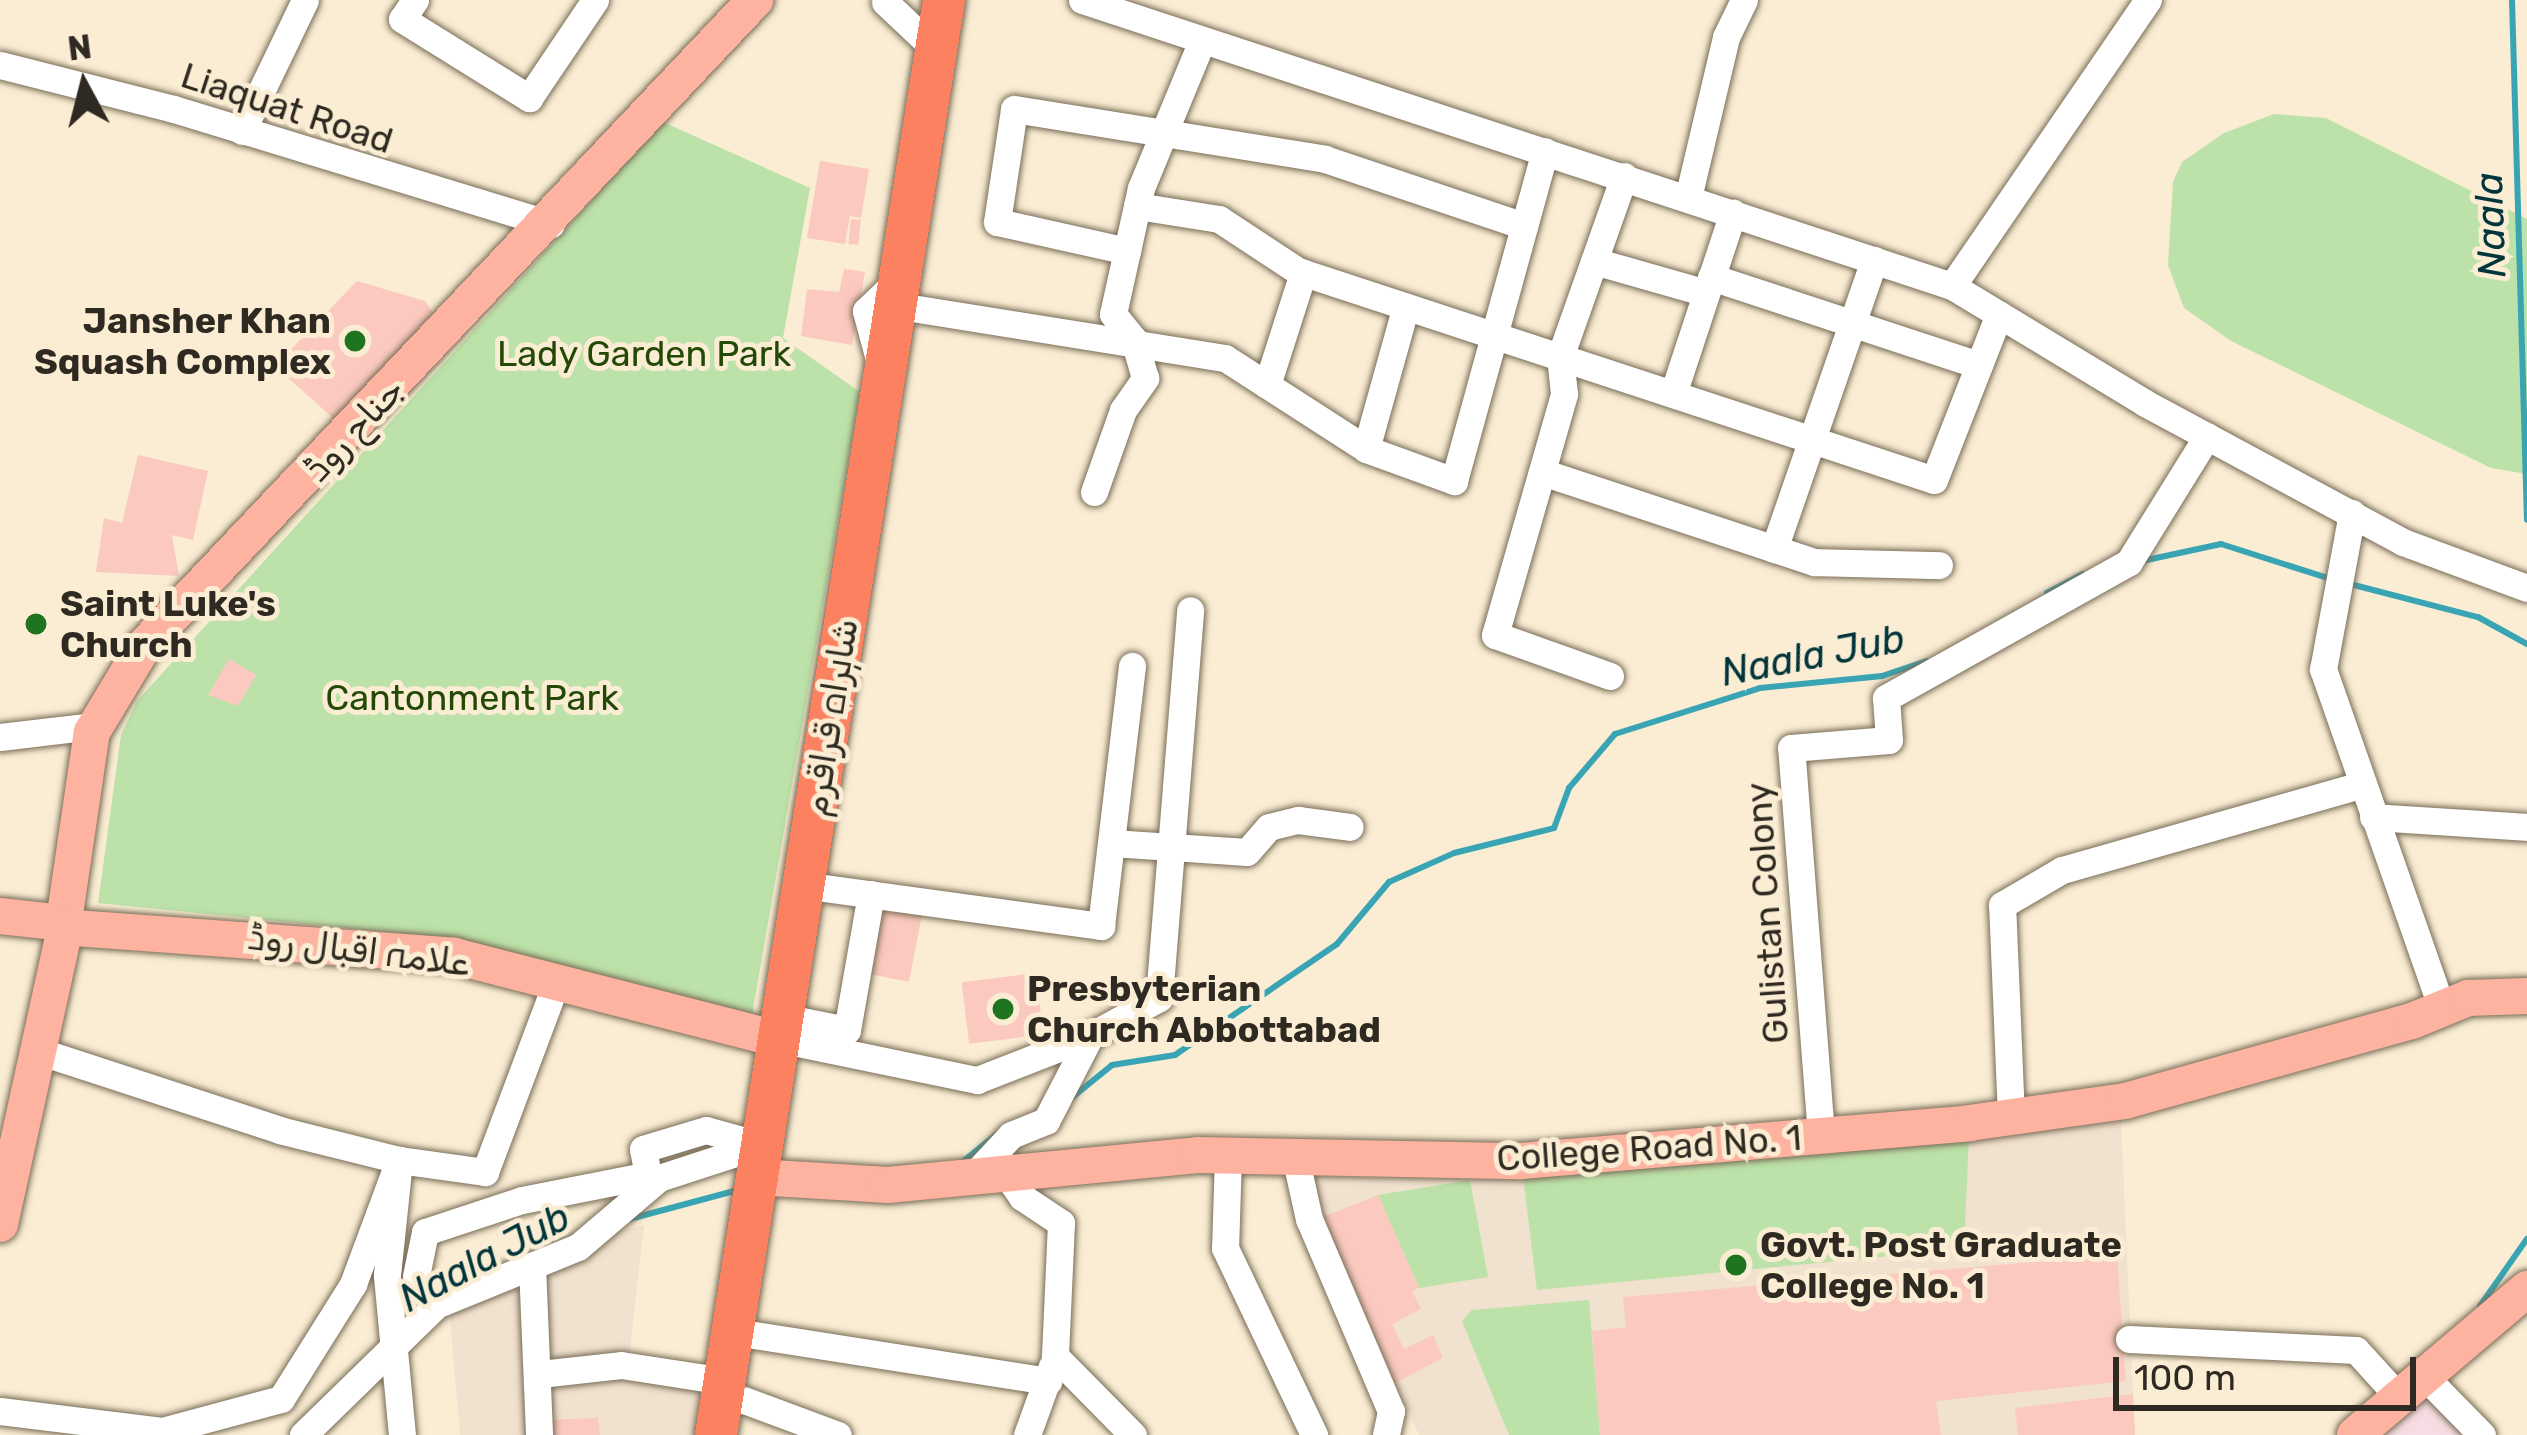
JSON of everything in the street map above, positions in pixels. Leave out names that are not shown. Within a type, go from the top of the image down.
[{"type":"highway","name":"شاہراہ قراقرم","points":[[792,1034],[884,378],[909,293],[898,213],[937,51],[944,0]]},
{"type":"highway","name":"شاہراہ قراقرم","points":[[736,1405],[764,1167],[824,887],[909,293],[967,0]]},
{"type":"highway","name":"شاہراہ قراقرم","points":[[716,1435],[736,1405],[754,1335],[764,1167]]},
{"type":"main road","name":"جناح روڈ","points":[[0,1225],[64,925],[94,726],[143,647],[551,224],[755,0]]},
{"type":"main road","name":"علامہ اقبال روڈ","points":[[0,916],[454,956],[792,1034]]},
{"type":"main road","name":"College Road No. 1","points":[[764,1167],[888,1185],[1228,1155],[1521,1161],[2012,1117],[2164,1091],[2491,994],[2527,996]]},
{"type":"main road","points":[[2355,1435],[2396,1394],[2433,1375],[2462,1341],[2527,1289]]},
{"type":"street","points":[[242,131],[305,0]]},
{"type":"street","points":[[415,0],[402,20],[529,98],[595,0]]},
{"type":"street","points":[[1082,0],[1952,286],[2207,436],[2403,542],[2527,588]]},
{"type":"street","points":[[1688,198],[1726,37],[1744,0]]},
{"type":"street","points":[[1952,286],[2148,0]]},
{"type":"street","points":[[883,1],[937,51]]},
{"type":"street","points":[[1094,492],[1123,410],[1144,378],[1134,340],[1113,314],[1137,206],[1202,41]]},
{"type":"street","name":"Liaquat Road","points":[[0,65],[242,131],[551,224]]},
{"type":"street","points":[[1127,251],[997,222],[1014,109],[1166,129],[1325,159],[1524,226]]},
{"type":"street","points":[[909,293],[1225,358],[1366,448],[1454,481],[1545,151]]},
{"type":"street","points":[[1610,676],[1495,635],[1564,394],[1560,356],[1624,176]]},
{"type":"street","points":[[1137,206],[1219,219],[1303,273],[1934,480],[1999,314]]},
{"type":"street","points":[[1673,394],[1733,213]]},
{"type":"street","points":[[1774,549],[1874,260]]},
{"type":"street","points":[[1594,261],[1852,323],[1979,364]]},
{"type":"street","points":[[1267,385],[1303,273]]},
{"type":"street","points":[[1366,448],[1406,306]]},
{"type":"street","name":"Gulistan Colony","points":[[1821,1135],[1791,748],[1889,740],[1886,698],[2120,568],[2207,436]]},
{"type":"street","points":[[1542,472],[1814,562],[1939,565]]},
{"type":"street","points":[[2352,513],[2323,669],[2360,785],[2443,1009]]},
{"type":"street","points":[[792,1034],[976,1080],[1090,1036],[1159,998],[1190,610]]},
{"type":"street","points":[[824,887],[1100,926],[1132,667]]},
{"type":"street","points":[[0,737],[94,726]]},
{"type":"street","points":[[2012,1117],[2002,905],[2062,871],[2360,785]]},
{"type":"street","points":[[2373,818],[2527,827]]},
{"type":"street","points":[[1112,843],[1247,851],[1269,827],[1298,820],[1350,827]]},
{"type":"street","points":[[792,1034],[847,1030],[871,894]]},
{"type":"street","points":[[39,1051],[280,1130],[399,1160],[485,1172],[556,983]]},
{"type":"street","points":[[1027,1435],[1052,1368],[1061,1223],[989,1176],[1010,1135],[1046,1121],[1090,1036]]},
{"type":"street","points":[[416,1276],[425,1232],[522,1200],[649,1175],[643,1149],[706,1130],[764,1167]]},
{"type":"street","points":[[1228,1155],[1225,1248],[1317,1435],[1336,1435]]},
{"type":"street","points":[[1295,1156],[1309,1220],[1391,1411],[1386,1435]]},
{"type":"street","points":[[399,1160],[387,1275],[401,1435]]},
{"type":"street","points":[[0,1412],[162,1430],[281,1399],[352,1284],[399,1160]]},
{"type":"street","points":[[303,1435],[393,1341],[436,1305],[578,1247],[659,1178],[764,1167]]},
{"type":"street","points":[[532,1266],[539,1435]]},
{"type":"street","points":[[754,1335],[1052,1368],[1133,1435]]},
{"type":"street","points":[[2129,1339],[2356,1350],[2396,1394]]},
{"type":"street","points":[[540,1374],[622,1365],[838,1435]]},
{"type":"street","points":[[2433,1375],[2482,1435]]},
{"type":"street","points":[[736,1405],[773,1425],[769,1435]]},
{"type":"shaded area","name":"Govt. Post Graduate College No. 1","points":[[2121,1122],[2135,1435],[1419,1435],[1307,1177],[1470,1180]]},
{"type":"shaded area","points":[[644,1225],[629,1357],[709,1368],[699,1435],[460,1435],[449,1306],[590,1239]]},
{"type":"shaded area","points":[[2433,1385],[2482,1435],[2386,1435]]},
{"type":"green space","points":[[2274,114],[2326,118],[2527,219],[2527,474],[2491,468],[2231,341],[2184,308],[2168,265],[2173,182],[2182,162],[2224,133]]},
{"type":"green space","name":"Cantonment Park","points":[[663,122],[810,188],[783,338],[860,392],[752,1015],[457,939],[98,903],[121,735],[137,701]]},
{"type":"green space","points":[[1969,1136],[1965,1226],[1942,1251],[1537,1290],[1523,1176]]},
{"type":"green space","points":[[1470,1180],[1488,1277],[1419,1288],[1378,1195]]},
{"type":"green space","points":[[1589,1300],[1600,1435],[1509,1435],[1462,1321],[1472,1310]]},
{"type":"building","points":[[820,161],[869,169],[861,218],[850,216],[845,244],[807,238]]},
{"type":"building","points":[[851,219],[861,220],[858,245],[848,244]]},
{"type":"building","points":[[844,269],[865,272],[852,345],[801,336],[807,289],[839,292]]},
{"type":"building","name":"Jansher Khan Squash Complex","points":[[357,281],[425,301],[436,316],[334,419],[275,366]]},
{"type":"building","points":[[138,455],[208,471],[193,540],[172,535],[179,576],[96,572],[104,518],[122,523]]},
{"type":"building","points":[[229,659],[256,675],[238,706],[208,695]]},
{"type":"building","points":[[882,895],[924,903],[909,982],[867,974]]},
{"type":"building","name":"Presbyterian Church Abbottabad","points":[[1036,973],[1044,1035],[969,1044],[962,982]]},
{"type":"building","points":[[1378,1195],[1419,1288],[1412,1291],[1421,1309],[1392,1324],[1404,1349],[1433,1335],[1443,1358],[1395,1383],[1323,1217]]},
{"type":"building","points":[[2117,1255],[2126,1381],[1936,1401],[1941,1435],[1600,1435],[1592,1331],[1626,1327],[1623,1297]]},
{"type":"building","points":[[2133,1394],[2135,1435],[2018,1435],[2015,1408]]},
{"type":"building","points":[[598,1418],[600,1435],[545,1435],[544,1420]]},
{"type":"waterway","name":"Naala","points":[[2512,0],[2527,520]]},
{"type":"waterway","name":"Naala Jub","points":[[2142,561],[2221,544],[2331,579]]},
{"type":"waterway","name":"Naala Jub","points":[[2047,593],[2082,574]]},
{"type":"waterway","name":"Naala Jub","points":[[2350,584],[2478,617],[2527,644]]},
{"type":"waterway","name":"Naala Jub","points":[[1069,1100],[1112,1065],[1175,1055],[1337,944],[1389,882],[1454,853],[1554,828],[1569,788],[1615,734],[1760,688],[1882,676],[1927,661]]},
{"type":"waterway","name":"Naala Jub","points":[[961,1163],[997,1134]]},
{"type":"waterway","name":"Naala Jub","points":[[626,1220],[734,1191]]},
{"type":"waterway","points":[[2480,1306],[2527,1239]]},
{"type":"place","name":"Jansher Khan Squash Complex","points":[[355,341]]},
{"type":"place","name":"Saint Luke's Church","points":[[36,624]]},
{"type":"place","name":"Presbyterian Church Abbottabad","points":[[1003,1009]]},
{"type":"place","name":"Govt. Post Graduate College No. 1","points":[[1736,1265]]},
{"type":"park label","name":"Lady Garden Park","points":[[644,354]]}]
